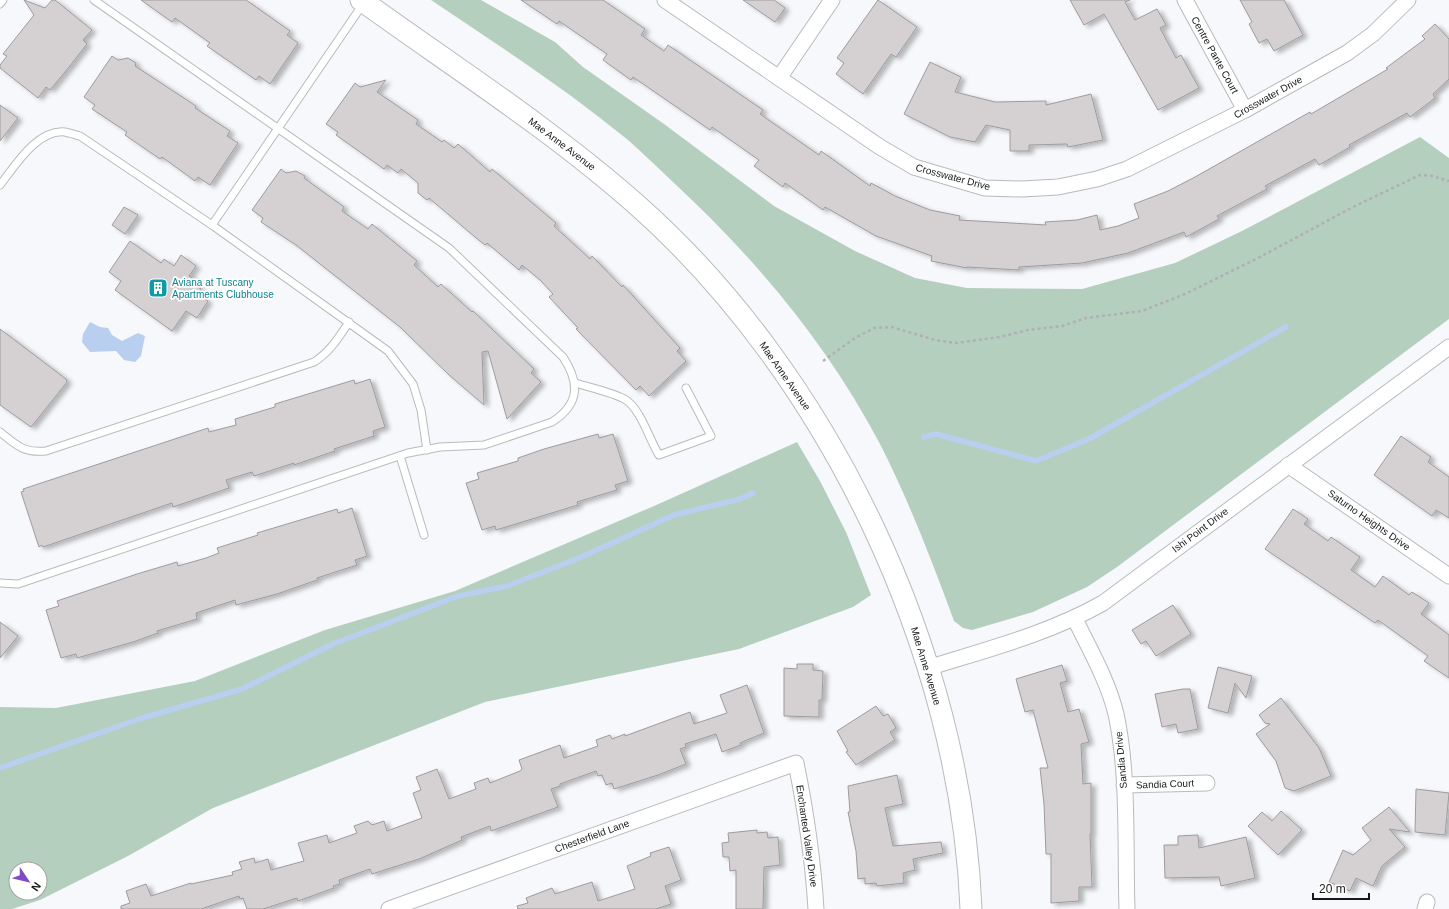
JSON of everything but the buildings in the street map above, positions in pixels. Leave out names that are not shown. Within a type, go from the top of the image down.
[{"type":"main road","name":"Mae Anne Avenue","points":[[362,1],[523,114],[585,160],[640,207],[690,256],[737,310],[781,367],[818,424],[852,481],[880,539],[906,603],[928,668],[952,761],[964,830],[971,909]]},
{"type":"street","name":"Crosswater Drive","points":[[666,0],[880,147],[914,167],[985,188],[1022,189],[1044,188],[1097,179],[1127,169],[1245,110],[1347,53],[1373,34],[1408,0]]},
{"type":"street","points":[[779,78],[832,0]]},
{"type":"street","name":"Centre Pante Court","points":[[1185,0],[1245,110]]},
{"type":"street","name":"Ishi Point Drive","points":[[928,668],[1045,632],[1075,619],[1103,603],[1449,347]]},
{"type":"street","name":"Saturno Heights Drive","points":[[1288,465],[1449,576]]},
{"type":"street","name":"Sandia Drive","points":[[1075,619],[1105,681],[1115,713],[1121,746],[1124,785],[1127,909]]},
{"type":"street","name":"Chesterfield Lane","points":[[389,909],[796,763]]},
{"type":"street","name":"Enchanted Valley Drive","points":[[796,763],[807,820],[814,874],[816,909]]},
{"type":"street","name":"Sandia Court","points":[[1124,785],[1207,783]]},
{"type":"lane","points":[[0,4],[4,0]]},
{"type":"lane","points":[[0,583],[18,584],[400,456],[427,450],[484,445],[552,422],[560,417],[568,408],[574,397],[575,383],[572,370],[563,357],[449,248],[94,0]]},
{"type":"lane","points":[[212,225],[278,129],[362,1]]},
{"type":"lane","points":[[0,185],[30,147],[47,136],[64,132],[80,136],[212,225],[349,322],[388,352],[413,384],[421,410],[427,450]]},
{"type":"lane","points":[[0,432],[24,450],[33,452],[46,451],[314,362],[324,356],[334,345],[349,322]]},
{"type":"lane","points":[[575,383],[626,400],[639,416],[651,442],[660,455],[711,436],[686,388]]},
{"type":"lane","points":[[400,456],[424,535]]},
{"type":"path","points":[[823,361],[855,338],[874,328],[892,327],[935,340],[956,343],[1000,337],[1028,330],[1062,326],[1086,318],[1142,311],[1185,294],[1355,206],[1420,175],[1432,176],[1449,181]]},
{"type":"green space","points":[[431,0],[481,0],[555,42],[583,67],[664,124],[774,206],[855,251],[915,278],[967,288],[1082,289],[1175,263],[1242,231],[1420,137],[1449,158],[1449,319],[1117,567],[1087,587],[1033,612],[972,630],[963,628],[954,621],[929,554],[901,487],[860,407],[814,338],[762,273],[704,212],[628,140],[556,85]]},
{"type":"green space","points":[[797,442],[820,481],[846,532],[871,595],[853,607],[739,649],[485,702],[213,808],[128,856],[48,896],[48,861],[8,861],[8,901],[37,901],[12,909],[0,909],[0,707],[56,708],[195,681],[325,630],[455,591],[654,506]]},
{"type":"water","points":[[90,322],[100,327],[108,328],[112,335],[122,341],[138,333],[145,336],[141,356],[135,362],[124,360],[116,351],[90,352],[82,342],[83,334]]},
{"type":"waterway","points":[[924,437],[936,434],[1036,461],[1089,439],[1286,327]]},
{"type":"waterway","points":[[0,768],[142,718],[242,689],[333,644],[458,596],[507,586],[579,558],[674,515],[740,499],[753,493]]},
{"type":"place","name":"Aviana at Tuscany Apartments Clubhouse","points":[[158,288]]}]
